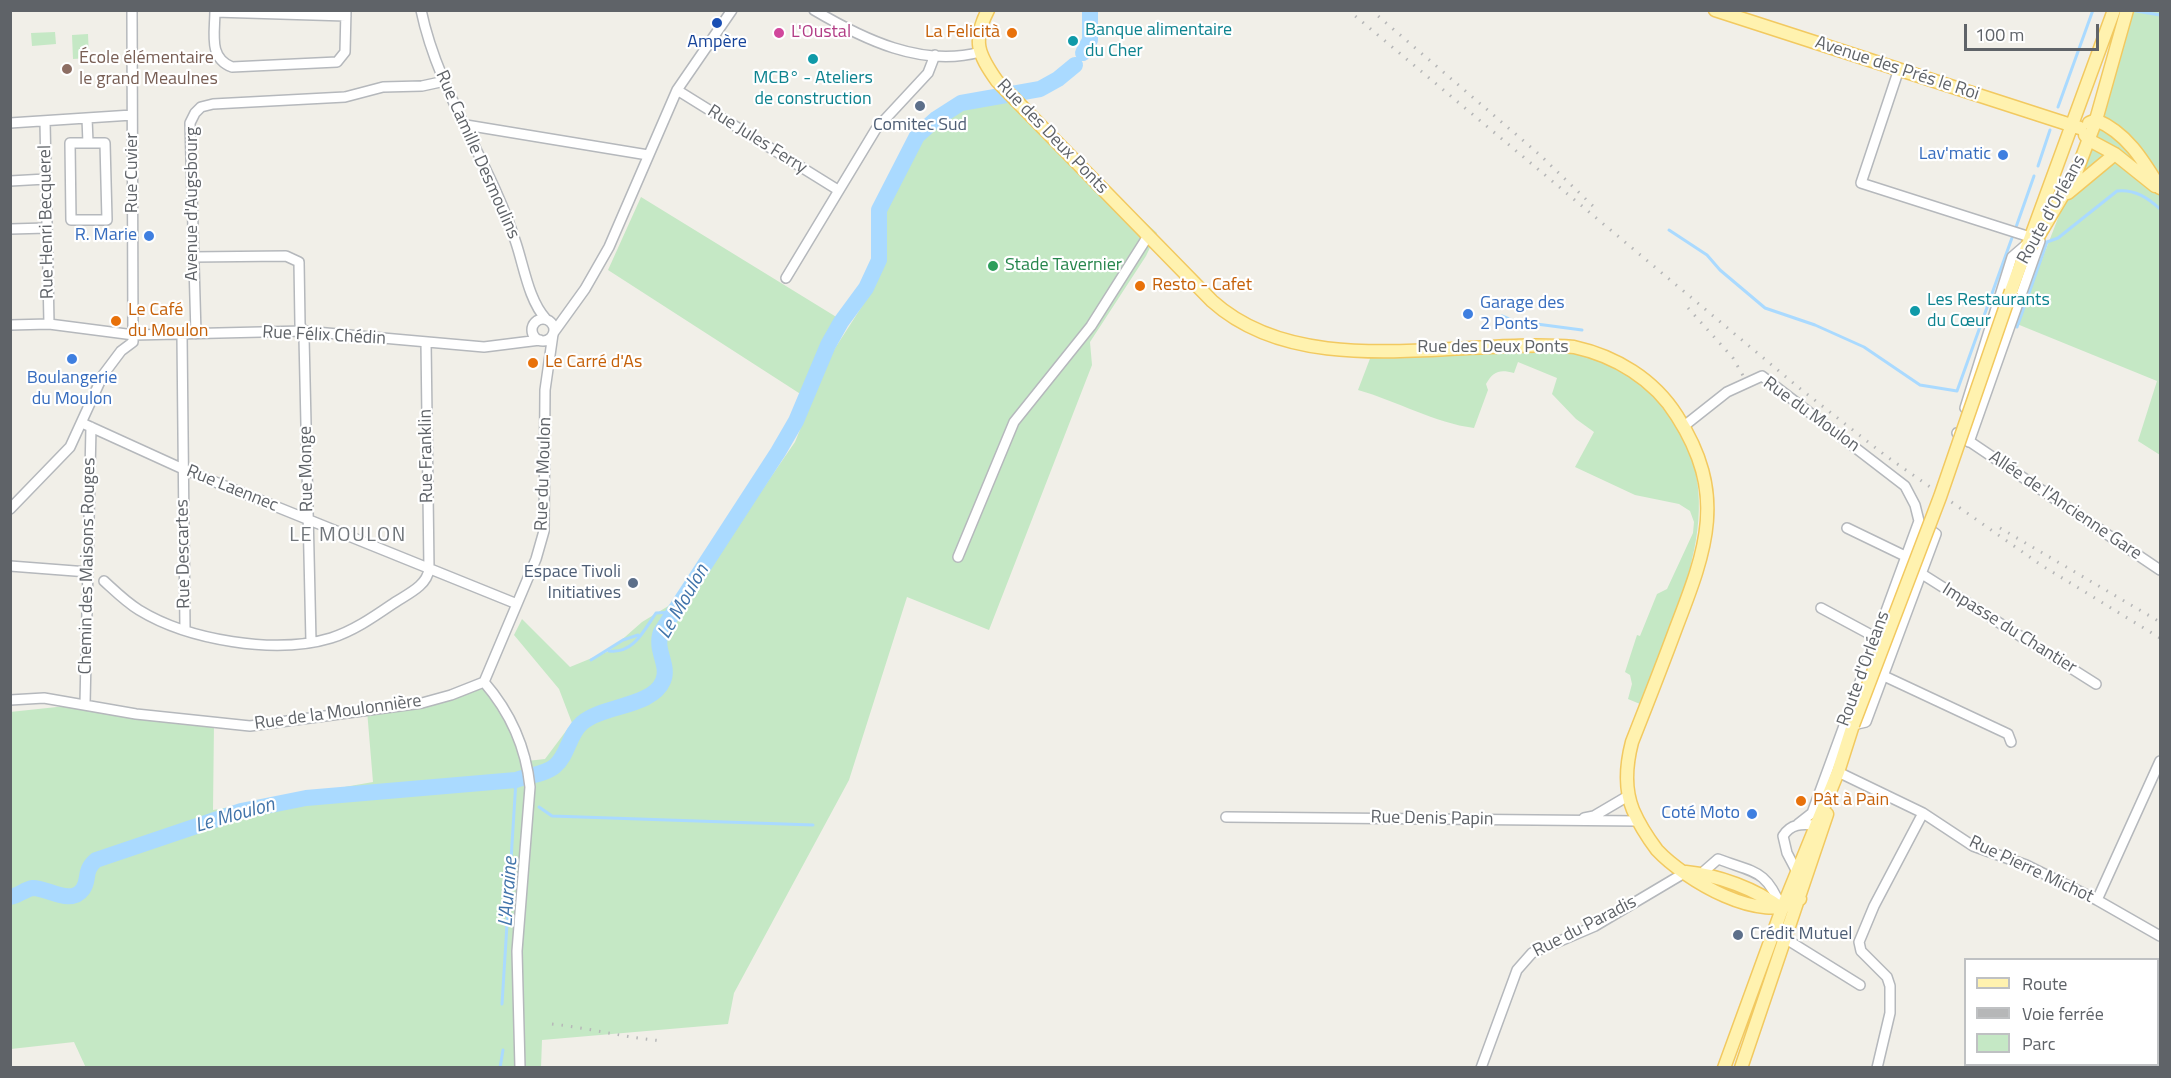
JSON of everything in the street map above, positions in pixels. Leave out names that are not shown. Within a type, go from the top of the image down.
[{"type":"main road","points":[[980,52],[977,39],[988,10]]},
{"type":"main road","name":"Avenue des Prés le Roi","points":[[1715,10],[2076,126]]},
{"type":"main road","points":[[2047,221],[2076,153],[2076,126],[2080,102],[2114,10]]},
{"type":"main road","name":"Route d'Orléans","points":[[2018,272],[2062,198],[2089,140],[2127,10]]},
{"type":"main road","name":"Rue des Deux Ponts","points":[[980,52],[997,81],[1148,236],[1219,307],[1252,328],[1283,341],[1332,350],[1546,345],[1580,348],[1609,357],[1640,376],[1666,400],[1684,426],[1704,476],[1708,504],[1707,532],[1697,575],[1632,742],[1627,766],[1628,796],[1641,825],[1658,850],[1698,884],[1760,908],[1782,909]]},
{"type":"main road","points":[[2076,126],[2096,120],[2121,134],[2131,144],[2160,189]]},
{"type":"main road","points":[[2076,126],[2089,140],[2115,154],[2160,189]]},
{"type":"main road","name":"Route d'Orléans","points":[[1741,1068],[1800,899],[1853,725],[1940,497],[2062,152],[2076,126]]},
{"type":"main road","points":[[2062,198],[2098,165],[2115,154]]},
{"type":"main road","name":"Route d'Orléans","points":[[1724,1068],[1782,909],[1836,778]]},
{"type":"main road","name":"Rue des Deux Ponts","points":[[1686,872],[1702,873],[1764,895],[1782,909]]},
{"type":"main road","points":[[1782,909],[1800,899]]},
{"type":"main road","name":"Route d'Orléans","points":[[1746,1053],[1752,1007],[1780,932],[1782,909]]},
{"type":"main road","name":"Route d'Orléans","points":[[1730,1068],[1742,1019]]},
{"type":"street","name":"Rue Cuvier","points":[[132,10],[134,334]]},
{"type":"street","name":"Rue Camille Desmoulins","points":[[421,10],[426,38],[512,232],[534,300],[547,320]]},
{"type":"street","points":[[571,309],[533,327],[541,340],[549,339],[554,333],[571,309],[596,273],[677,90],[732,10]]},
{"type":"street","points":[[814,10],[872,42],[935,56],[980,52]]},
{"type":"street","points":[[215,11],[346,13],[345,52],[337,62],[232,67],[218,58],[214,51],[215,11]]},
{"type":"street","points":[[786,278],[876,129],[928,73],[935,56]]},
{"type":"street","points":[[1899,69],[1861,183],[2029,241],[2012,257],[1956,434],[1969,442],[2047,221]]},
{"type":"street","name":"Avenue d'Augsbourg","points":[[196,334],[192,257],[190,123],[195,113],[201,107],[345,97],[383,87],[422,86],[445,81]]},
{"type":"street","name":"Rue Jules Ferry","points":[[677,90],[838,190]]},
{"type":"street","points":[[10,123],[132,115]]},
{"type":"street","points":[[87,118],[88,143]]},
{"type":"street","name":"Rue Henri Becquerel","points":[[45,121],[49,324]]},
{"type":"street","points":[[466,125],[648,154]]},
{"type":"street","points":[[69,143],[88,143],[105,143],[107,220],[71,220],[69,143]]},
{"type":"street","points":[[10,181],[46,179]]},
{"type":"street","points":[[10,229],[47,228]]},
{"type":"street","points":[[958,556],[1014,422],[1091,326],[1148,236]]},
{"type":"street","name":"Rue Monge","points":[[192,257],[286,256],[299,262],[300,324],[304,331],[310,642]]},
{"type":"street","name":"Rue Camille Desmoulins","points":[[533,327],[534,300]]},
{"type":"street","points":[[547,320],[553,325],[554,333]]},
{"type":"street","name":"Rue Félix Chédin","points":[[10,325],[49,324],[134,334],[182,335],[304,331],[484,347],[541,340]]},
{"type":"street","name":"Rue Félix Chédin","points":[[514,344],[533,327]]},
{"type":"street","name":"Rue du Moulon","points":[[484,682],[517,604],[544,531],[545,390],[554,333]]},
{"type":"street","points":[[10,509],[70,447],[86,425],[103,375],[121,351],[133,342],[134,334]]},
{"type":"street","name":"Rue Descartes","points":[[182,335],[185,629]]},
{"type":"street","name":"Rue du Moulon","points":[[541,340],[549,362]]},
{"type":"street","name":"Rue Franklin","points":[[426,342],[429,568]]},
{"type":"street","name":"Rue du Moulon","points":[[1684,426],[1731,389],[1756,376],[1765,377],[1905,486],[1915,505],[1918,521]]},
{"type":"street","name":"Rue Laennec","points":[[86,425],[183,469],[517,604]]},
{"type":"street","name":"Chemin des Maisons Rouges","points":[[85,704],[88,572],[86,425]]},
{"type":"street","name":"Allée de l'Ancienne Gare","points":[[1969,442],[2160,570]]},
{"type":"street","name":"Route d'Orléans","points":[[1797,872],[1783,839],[1786,830],[1812,813],[1918,521],[1936,534],[1866,722],[1853,725]]},
{"type":"street","points":[[1847,528],[1905,556]]},
{"type":"street","points":[[10,566],[88,572]]},
{"type":"street","points":[[104,580],[138,609],[185,629],[231,640],[268,645],[310,642],[349,631],[424,583],[429,568]]},
{"type":"street","name":"Impasse du Chantier","points":[[1922,574],[2096,684]]},
{"type":"street","points":[[1821,608],[1875,637]]},
{"type":"street","points":[[1884,676],[2008,734],[2011,742]]},
{"type":"street","points":[[484,682],[510,722],[527,762],[530,787],[517,951],[520,1068]]},
{"type":"street","name":"Rue de la Moulonnière","points":[[10,700],[44,698],[136,714],[250,726],[422,703],[484,682]]},
{"type":"street","points":[[2097,900],[2160,761]]},
{"type":"street","name":"Rue Pierre Michot","points":[[1836,778],[1923,813],[1973,846],[2026,865],[2097,900],[2160,936]]},
{"type":"street","points":[[1567,821],[1594,816],[1628,796]]},
{"type":"street","points":[[1877,1068],[1890,1013],[1890,986],[1887,977],[1861,951],[1859,942],[1874,906],[1923,813]]},
{"type":"street","name":"Rue Denis Papin","points":[[1226,817],[1567,821],[1641,825]]},
{"type":"street","points":[[1798,824],[1815,825]]},
{"type":"street","name":"Rue des Deux Ponts","points":[[1702,873],[1718,860],[1763,876],[1774,888],[1782,909]]},
{"type":"street","name":"Rue du Paradis","points":[[1481,1068],[1523,959],[1595,926],[1686,872]]},
{"type":"street","points":[[1786,939],[1860,985]]},
{"type":"green space","points":[[2127,11],[2160,11],[2160,455],[2138,441],[2157,381],[2017,324],[2096,120]]},
{"type":"green space","points":[[55,32],[56,44],[32,46],[31,33]]},
{"type":"green space","points":[[88,34],[89,58],[73,59],[72,35]]},
{"type":"green space","points":[[1005,95],[1157,233],[1146,256],[1090,342],[1092,365],[989,630],[907,597],[849,780],[734,993],[728,1024],[542,1040],[541,1068],[86,1068],[74,1042],[11,1049],[10,712],[85,704],[214,723],[213,810],[373,782],[367,710],[422,703],[484,682],[493,692],[527,761],[545,759],[572,723],[559,689],[514,635],[522,619],[570,667],[609,651],[642,622],[670,605],[692,572],[753,503],[795,442],[830,356],[875,286],[880,243],[879,210],[917,136],[936,119],[961,103]]},
{"type":"green space","points":[[641,197],[838,318],[824,343],[802,395],[608,270]]},
{"type":"green space","points":[[1566,352],[1579,354],[1615,368],[1637,382],[1657,400],[1682,435],[1696,472],[1699,511],[1694,550],[1684,589],[1640,704],[1628,699],[1632,684],[1630,675],[1625,672],[1637,635],[1640,636],[1657,594],[1667,589],[1693,533],[1694,522],[1690,511],[1679,504],[1635,495],[1575,467],[1594,432],[1576,419],[1552,394],[1557,378],[1518,362],[1514,373],[1497,372],[1486,384],[1488,390],[1474,428],[1445,422],[1358,390],[1371,356]]},
{"type":"waterway","name":"Le Moulon","points":[[1083,53],[1090,40],[1090,10]]},
{"type":"waterway","points":[[2058,107],[2093,10]]},
{"type":"waterway","points":[[2136,11],[2160,15]]},
{"type":"waterway","name":"Le Moulon","points":[[10,897],[33,888],[66,896],[78,894],[86,882],[89,868],[96,860],[241,811],[306,798],[516,780],[542,773],[555,766],[582,723],[602,712],[638,701],[657,690],[665,675],[659,645],[661,632],[778,452],[796,421],[828,345],[841,322],[866,288],[879,260],[879,210],[917,136],[936,119],[961,103],[1040,89],[1058,79],[1075,65]]},
{"type":"waterway","points":[[2038,166],[2050,130]]},
{"type":"waterway","points":[[2015,230],[2034,176]]},
{"type":"waterway","points":[[2017,327],[2047,242],[2058,238],[2117,191],[2130,191],[2141,195],[2160,209]]},
{"type":"waterway","points":[[1669,230],[1707,255],[1720,270],[1765,308],[1815,325],[1864,347],[1920,385],[1957,391],[2013,235]]},
{"type":"waterway","points":[[1502,316],[1514,321],[1582,330]]},
{"type":"waterway","points":[[609,651],[625,649],[631,645],[642,634],[656,613],[674,612]]},
{"type":"waterway","points":[[591,660],[623,640],[638,635]]},
{"type":"waterway","name":"L'Auraine","points":[[502,1004],[516,780]]},
{"type":"waterway","points":[[539,807],[552,816],[813,825]]},
{"type":"waterway","name":"L'Auraine","points":[[500,1068],[503,1050]]},
{"type":"railway","points":[[1348,10],[1798,387],[1886,456],[2041,565],[2160,638]]},
{"type":"railway","points":[[1371,10],[1540,155],[1593,206]]},
{"type":"railway","points":[[1688,308],[1733,358],[1745,379]]},
{"type":"railway","points":[[2000,528],[2160,622]]},
{"type":"railway","points":[[552,1024],[664,1041]]},
{"type":"place","name":"Ampère","points":[[717,23]]},
{"type":"place","name":"L'Oustal","points":[[779,33]]},
{"type":"place","name":"La Felicità","points":[[1012,33]]},
{"type":"place","name":"Banque alimentaire du Cher","points":[[1073,41]]},
{"type":"place","name":"MCB° - Ateliers de construction","points":[[813,59]]},
{"type":"place","name":"École élémentaire le grand Meaulnes","points":[[67,69]]},
{"type":"place","name":"Comitec Sud","points":[[920,106]]},
{"type":"place","name":"Lav'matic","points":[[2003,155]]},
{"type":"place","name":"R. Marie","points":[[149,236]]},
{"type":"place","name":"Stade Tavernier","points":[[993,266]]},
{"type":"place","name":"Resto - Cafet","points":[[1140,286]]},
{"type":"place","name":"Les Restaurants du Cœur","points":[[1915,311]]},
{"type":"place","name":"Garage des 2 Ponts","points":[[1468,314]]},
{"type":"place","name":"Le Café du Moulon","points":[[116,321]]},
{"type":"place","name":"Boulangerie du Moulon","points":[[72,359]]},
{"type":"place","name":"Le Carré d'As","points":[[533,363]]},
{"type":"place","name":"Espace Tivoli Initiatives","points":[[633,583]]},
{"type":"place","name":"Pât à Pain","points":[[1801,801]]},
{"type":"place","name":"Coté Moto","points":[[1752,814]]},
{"type":"place","name":"Crédit Mutuel","points":[[1738,935]]},
{"type":"district","name":"LE MOULON","points":[[348,536]]}]
